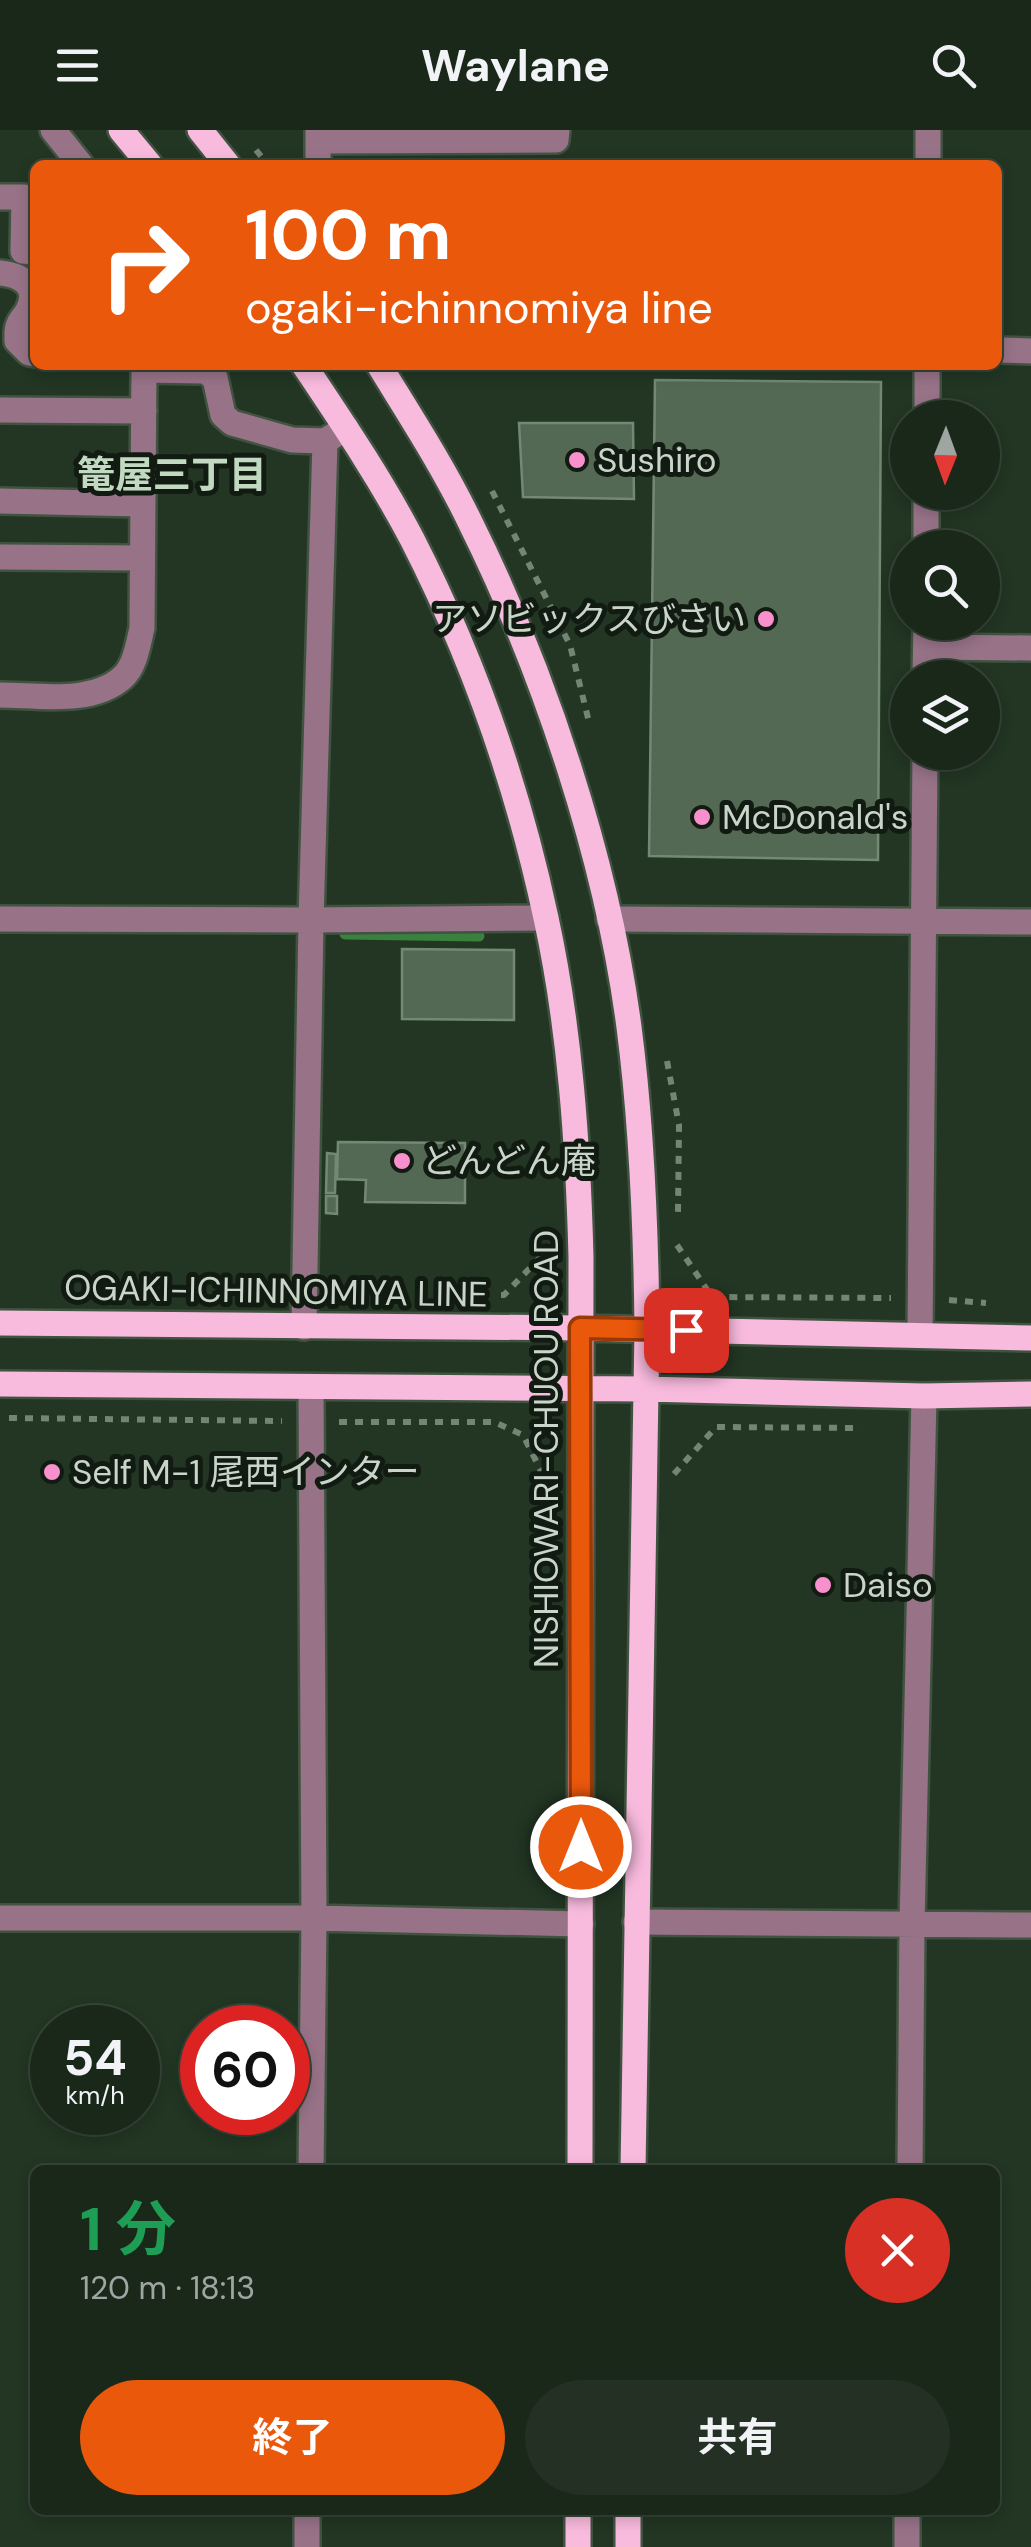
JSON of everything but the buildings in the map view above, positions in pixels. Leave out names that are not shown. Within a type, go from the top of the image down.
[{"type":"main road","points":[[121,130],[146,160]]},
{"type":"main road","points":[[200,130],[224,160]]},
{"type":"main road","name":"NISHIOWARI-CHUOU ROAD","points":[[306,370],[336,434],[369,462],[451,620],[488,714],[519,812],[546,918],[560,996],[580,1190],[580,2165]]},
{"type":"main road","points":[[382,370],[470,521],[544,696],[576,791],[609,918],[628,1025],[640,1134],[647,1329],[633,2165]]},
{"type":"main road","name":"OGAKI-ICHINNOMIYA LINE","points":[[0,1323],[580,1328],[1031,1338]]},
{"type":"main road","points":[[0,1384],[580,1388],[924,1396],[1031,1394]]},
{"type":"main road","points":[[578,2515],[578,2547]]},
{"type":"main road","points":[[628,2515],[628,2547]]},
{"type":"street","points":[[53,130],[77,160]]},
{"type":"street","points":[[318,145],[556,140],[556,130]]},
{"type":"street","points":[[928,130],[928,160]]},
{"type":"street","points":[[0,196],[24,197],[23,251],[30,252]]},
{"type":"street","points":[[0,273],[16,274],[30,286]]},
{"type":"street","points":[[30,308],[19,321],[17,340],[30,352]]},
{"type":"street","points":[[1002,350],[1031,351]]},
{"type":"street","points":[[0,695],[80,694],[104,688],[124,678],[134,659],[142,628],[144,370]]},
{"type":"street","points":[[184,370],[204,371],[215,378],[223,415],[232,423],[292,440],[336,434],[311,920],[304,1327]]},
{"type":"street","points":[[926,400],[927,370]]},
{"type":"street","points":[[0,410],[144,411]]},
{"type":"street","points":[[0,500],[143,504]]},
{"type":"street","points":[[0,557],[142,558]]},
{"type":"street","points":[[966,640],[1031,648]]},
{"type":"street","points":[[920,1334],[925,770]]},
{"type":"street","points":[[0,919],[546,918]]},
{"type":"street","points":[[609,918],[1031,922]]},
{"type":"street","points":[[311,1387],[311,2165]]},
{"type":"street","points":[[910,2165],[924,1396]]},
{"type":"street","points":[[0,1918],[314,1918],[582,1924]]},
{"type":"street","points":[[636,1922],[1031,1925]]},
{"type":"street","points":[[306,2547],[307,2515]]},
{"type":"street","points":[[907,2515],[907,2547]]},
{"type":"path","points":[[665,1053],[679,1125],[677,1246],[712,1297],[920,1298],[994,1304]]},
{"type":"path","points":[[486,1295],[504,1295],[552,1246],[552,1227]]},
{"type":"path","points":[[0,1418],[494,1422],[523,1435],[552,1492]]},
{"type":"path","points":[[674,1492],[674,1473],[716,1428],[866,1428]]},
{"type":"waterway","points":[[345,934],[479,936]]},
{"type":"place","name":"Sushiro","points":[[577,460]]},
{"type":"place","name":"アソビックスびさい","points":[[766,619]]},
{"type":"place","name":"McDonald's","points":[[702,817]]},
{"type":"place","name":"どんどん庵","points":[[402,1161]]},
{"type":"place","name":"Self M-1 尾西インター","points":[[52,1472]]},
{"type":"place","name":"Daiso","points":[[823,1585]]},
{"type":"district","name":"篭屋三丁目","points":[[172,475]]},
{"type":"route","points":[[581,1847],[580,1328],[686,1330]]}]
